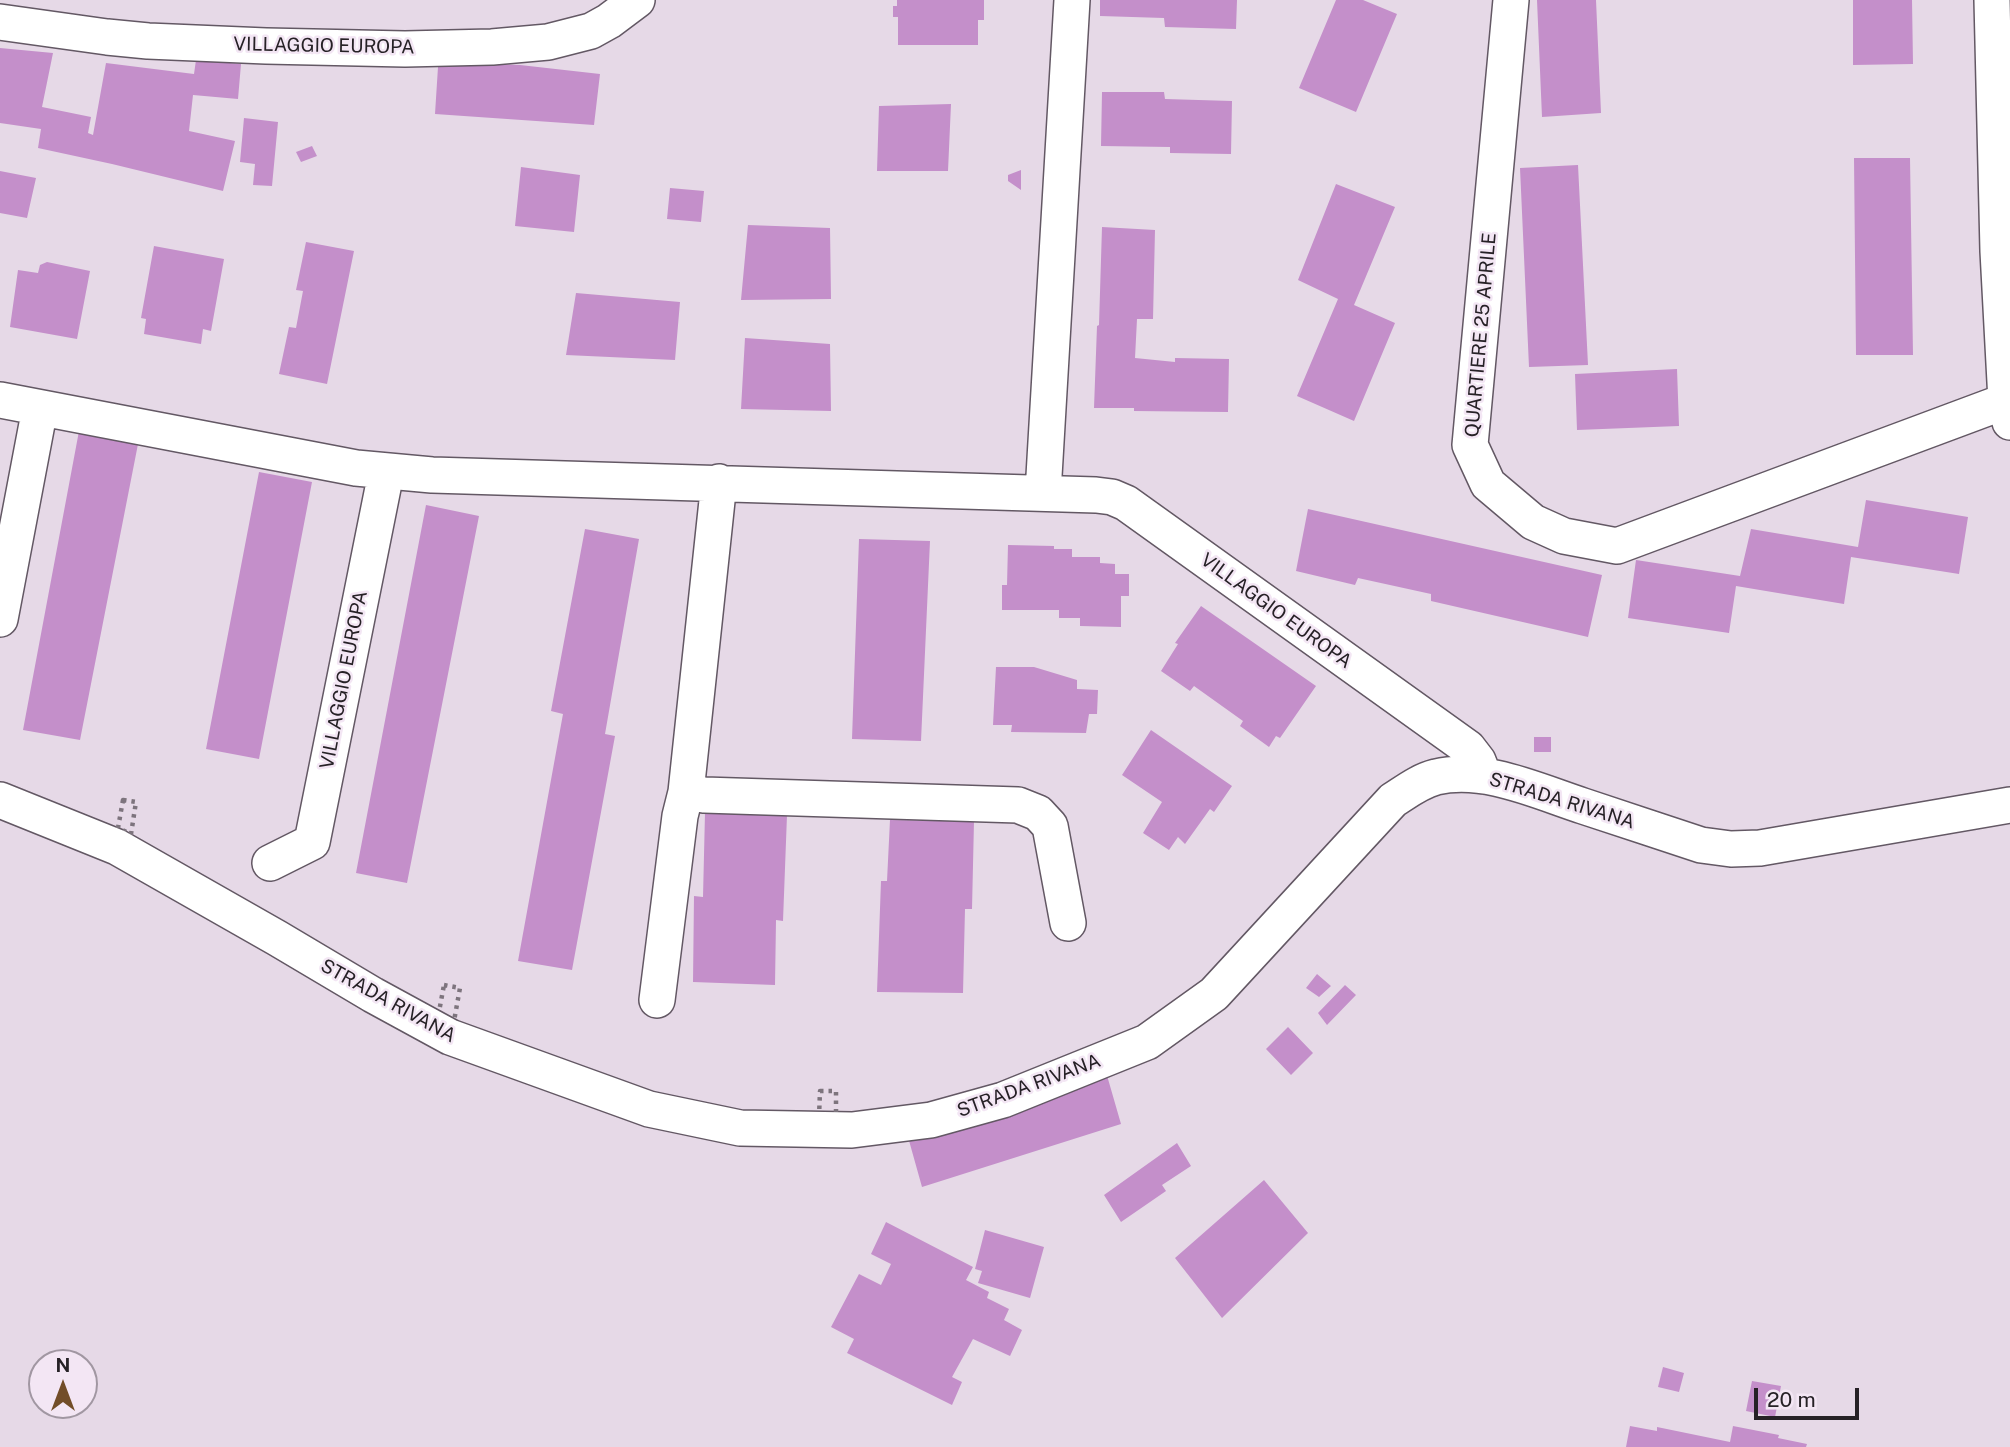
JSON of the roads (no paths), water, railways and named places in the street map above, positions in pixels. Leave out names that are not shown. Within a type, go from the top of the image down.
[{"type":"street","name":"VILLAGGIO EUROPA","points":[[0,22],[148,41],[405,49],[492,47],[568,39],[592,31],[637,0]]},
{"type":"street","points":[[1043,494],[1072,0]]},
{"type":"street","name":"QUARTIERE 25 APRILE","points":[[1511,0],[1470,445],[1488,484],[1533,522],[1564,536],[1617,546],[2008,411],[1998,251],[1992,0]]},
{"type":"street","name":"VILLAGGIO EUROPA","points":[[0,400],[386,472],[1112,497],[1126,503],[1468,748],[1478,761],[1484,776]]},
{"type":"street","points":[[0,619],[40,408]]},
{"type":"street","name":"VILLAGGIO EUROPA","points":[[270,863],[312,842],[386,472]]},
{"type":"street","points":[[657,1000],[680,816],[686,792],[719,482]]},
{"type":"street","name":"STRADA RIVANA","points":[[0,800],[117,847],[450,1037],[649,1109],[740,1128],[852,1130],[931,1120],[1003,1100],[1147,1042],[1214,994],[1393,800],[1435,777],[1484,776],[1701,845],[1731,849],[1760,848],[2010,805]]},
{"type":"street","points":[[686,792],[705,795],[1018,805],[1038,813],[1050,826],[1068,923]]}]
